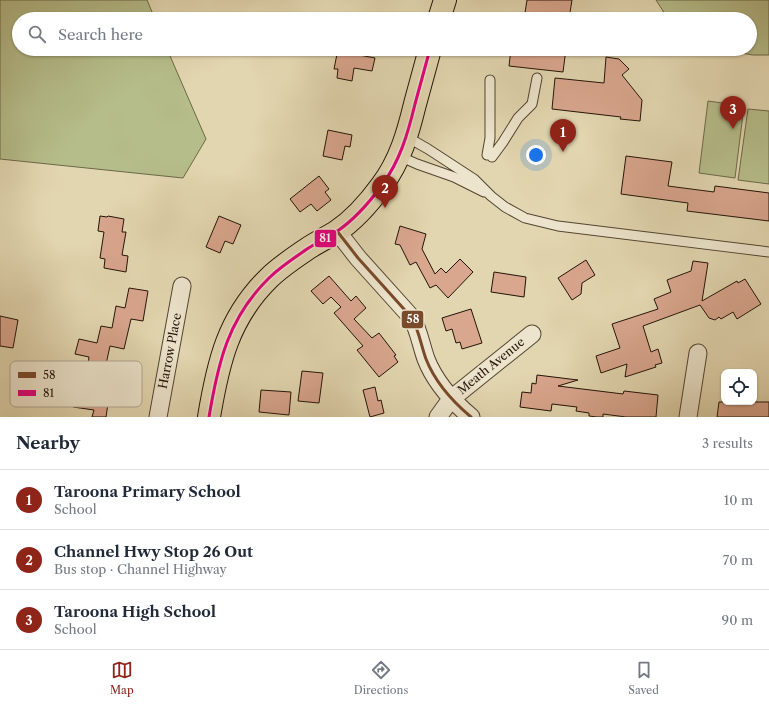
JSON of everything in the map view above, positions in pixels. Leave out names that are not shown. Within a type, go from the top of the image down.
[{"type":"main road","points":[[441,12],[445,0]]},
{"type":"main road","points":[[209,417],[222,355],[232,329],[242,310],[254,294],[289,262],[311,246],[337,231],[354,218],[383,184],[403,147],[428,56]]},
{"type":"street","name":"Meath Avenue","points":[[337,231],[358,258],[412,318],[434,375],[451,399],[471,417]]},
{"type":"street","name":"Harrow Place","points":[[158,417],[182,286]]},
{"type":"street","name":"Meath Avenue","points":[[438,417],[451,399],[532,334]]},
{"type":"street","points":[[688,417],[698,353]]},
{"type":"lane","points":[[490,80],[490,156],[503,142],[518,118],[532,104],[537,78]]},
{"type":"lane","points":[[403,147],[428,149],[474,179],[490,196]]},
{"type":"lane","points":[[403,147],[417,164],[454,177],[490,196],[505,207],[525,218],[558,226],[769,252]]},
{"type":"green space","points":[[0,0],[147,0],[152,12],[12,12],[12,56],[170,56],[206,139],[183,178],[0,159]]},
{"type":"green space","points":[[656,0],[769,0],[769,55],[757,55],[757,12],[664,12]]},
{"type":"green space","points":[[708,101],[744,106],[735,178],[699,173]]},
{"type":"green space","points":[[748,109],[769,111],[769,184],[738,180]]},
{"type":"building","points":[[527,0],[572,0],[570,12],[525,12]]},
{"type":"building","points":[[337,56],[364,56],[375,58],[372,71],[354,68],[352,81],[337,78],[338,69],[334,69]]},
{"type":"building","points":[[510,56],[565,56],[563,72],[509,66]]},
{"type":"building","points":[[606,57],[619,59],[629,69],[622,75],[642,100],[640,121],[620,119],[621,117],[552,109],[555,78],[604,83]]},
{"type":"building","points":[[328,130],[352,135],[350,147],[345,146],[342,160],[323,156]]},
{"type":"building","points":[[626,156],[672,162],[668,186],[714,192],[715,186],[769,193],[769,221],[687,211],[688,203],[621,194]]},
{"type":"building","points":[[319,176],[329,189],[325,192],[331,200],[317,211],[311,204],[300,212],[290,199]]},
{"type":"building","points":[[100,216],[124,219],[122,232],[126,232],[122,255],[128,256],[126,272],[104,268],[105,259],[100,258],[104,232],[98,231]]},
{"type":"building","points":[[219,216],[241,225],[233,244],[225,241],[220,253],[206,247]]},
{"type":"building","points":[[400,226],[426,234],[422,249],[435,274],[441,268],[446,273],[460,259],[473,272],[448,298],[436,285],[430,288],[416,262],[410,265],[400,245],[395,244]]},
{"type":"building","points":[[586,260],[595,275],[582,283],[581,294],[572,300],[558,278]]},
{"type":"building","points":[[693,261],[708,263],[702,301],[737,281],[738,283],[745,279],[761,304],[737,319],[733,312],[721,319],[719,317],[715,320],[709,318],[700,305],[643,326],[651,352],[658,349],[662,363],[655,365],[656,367],[625,377],[627,364],[601,373],[596,356],[620,348],[612,324],[658,309],[654,299],[671,292],[667,280],[691,271]]},
{"type":"building","points":[[494,272],[526,277],[524,297],[491,292]]},
{"type":"building","points":[[329,276],[351,301],[356,296],[366,308],[354,319],[372,338],[379,333],[396,355],[394,356],[398,362],[379,377],[357,350],[363,346],[334,313],[341,307],[331,297],[323,304],[311,291]]},
{"type":"building","points":[[129,288],[148,291],[143,321],[131,319],[124,349],[110,346],[107,361],[88,361],[89,357],[75,354],[79,339],[97,343],[101,326],[112,328],[116,306],[125,308]]},
{"type":"building","points":[[471,309],[482,343],[462,349],[460,342],[456,343],[452,329],[446,331],[442,318]]},
{"type":"building","points":[[0,316],[18,320],[13,348],[0,346]]},
{"type":"building","points":[[302,371],[323,373],[319,403],[298,401]]},
{"type":"building","points":[[537,375],[578,380],[558,386],[623,394],[624,391],[658,395],[656,417],[626,417],[603,414],[603,417],[589,416],[589,413],[576,411],[577,407],[552,404],[551,411],[520,407],[522,392],[531,393],[532,383],[536,384]]},
{"type":"building","points":[[375,387],[378,401],[381,400],[384,413],[370,417],[363,390]]},
{"type":"building","points":[[261,390],[291,392],[289,415],[259,412]]},
{"type":"building","points":[[719,402],[721,402],[721,405],[757,405],[757,402],[769,402],[769,417],[717,417]]},
{"type":"building","points":[[73,407],[107,407],[106,417],[92,417],[94,410]]},
{"type":"transit line","name":"81","points":[[209,417],[216,378],[227,342],[234,325],[255,293],[282,266],[336,232],[355,217],[377,192],[388,176],[399,156],[406,136],[428,56]]},
{"type":"transit line","name":"58","points":[[337,231],[358,258],[412,318],[426,359],[434,376],[451,398],[471,417]]},
{"type":"place","name":"Taroona High School","points":[[733,129]]},
{"type":"place","name":"Taroona Primary School","points":[[563,152]]},
{"type":"place","name":"Channel Hwy Stop 26 Out","points":[[385,208]]}]
